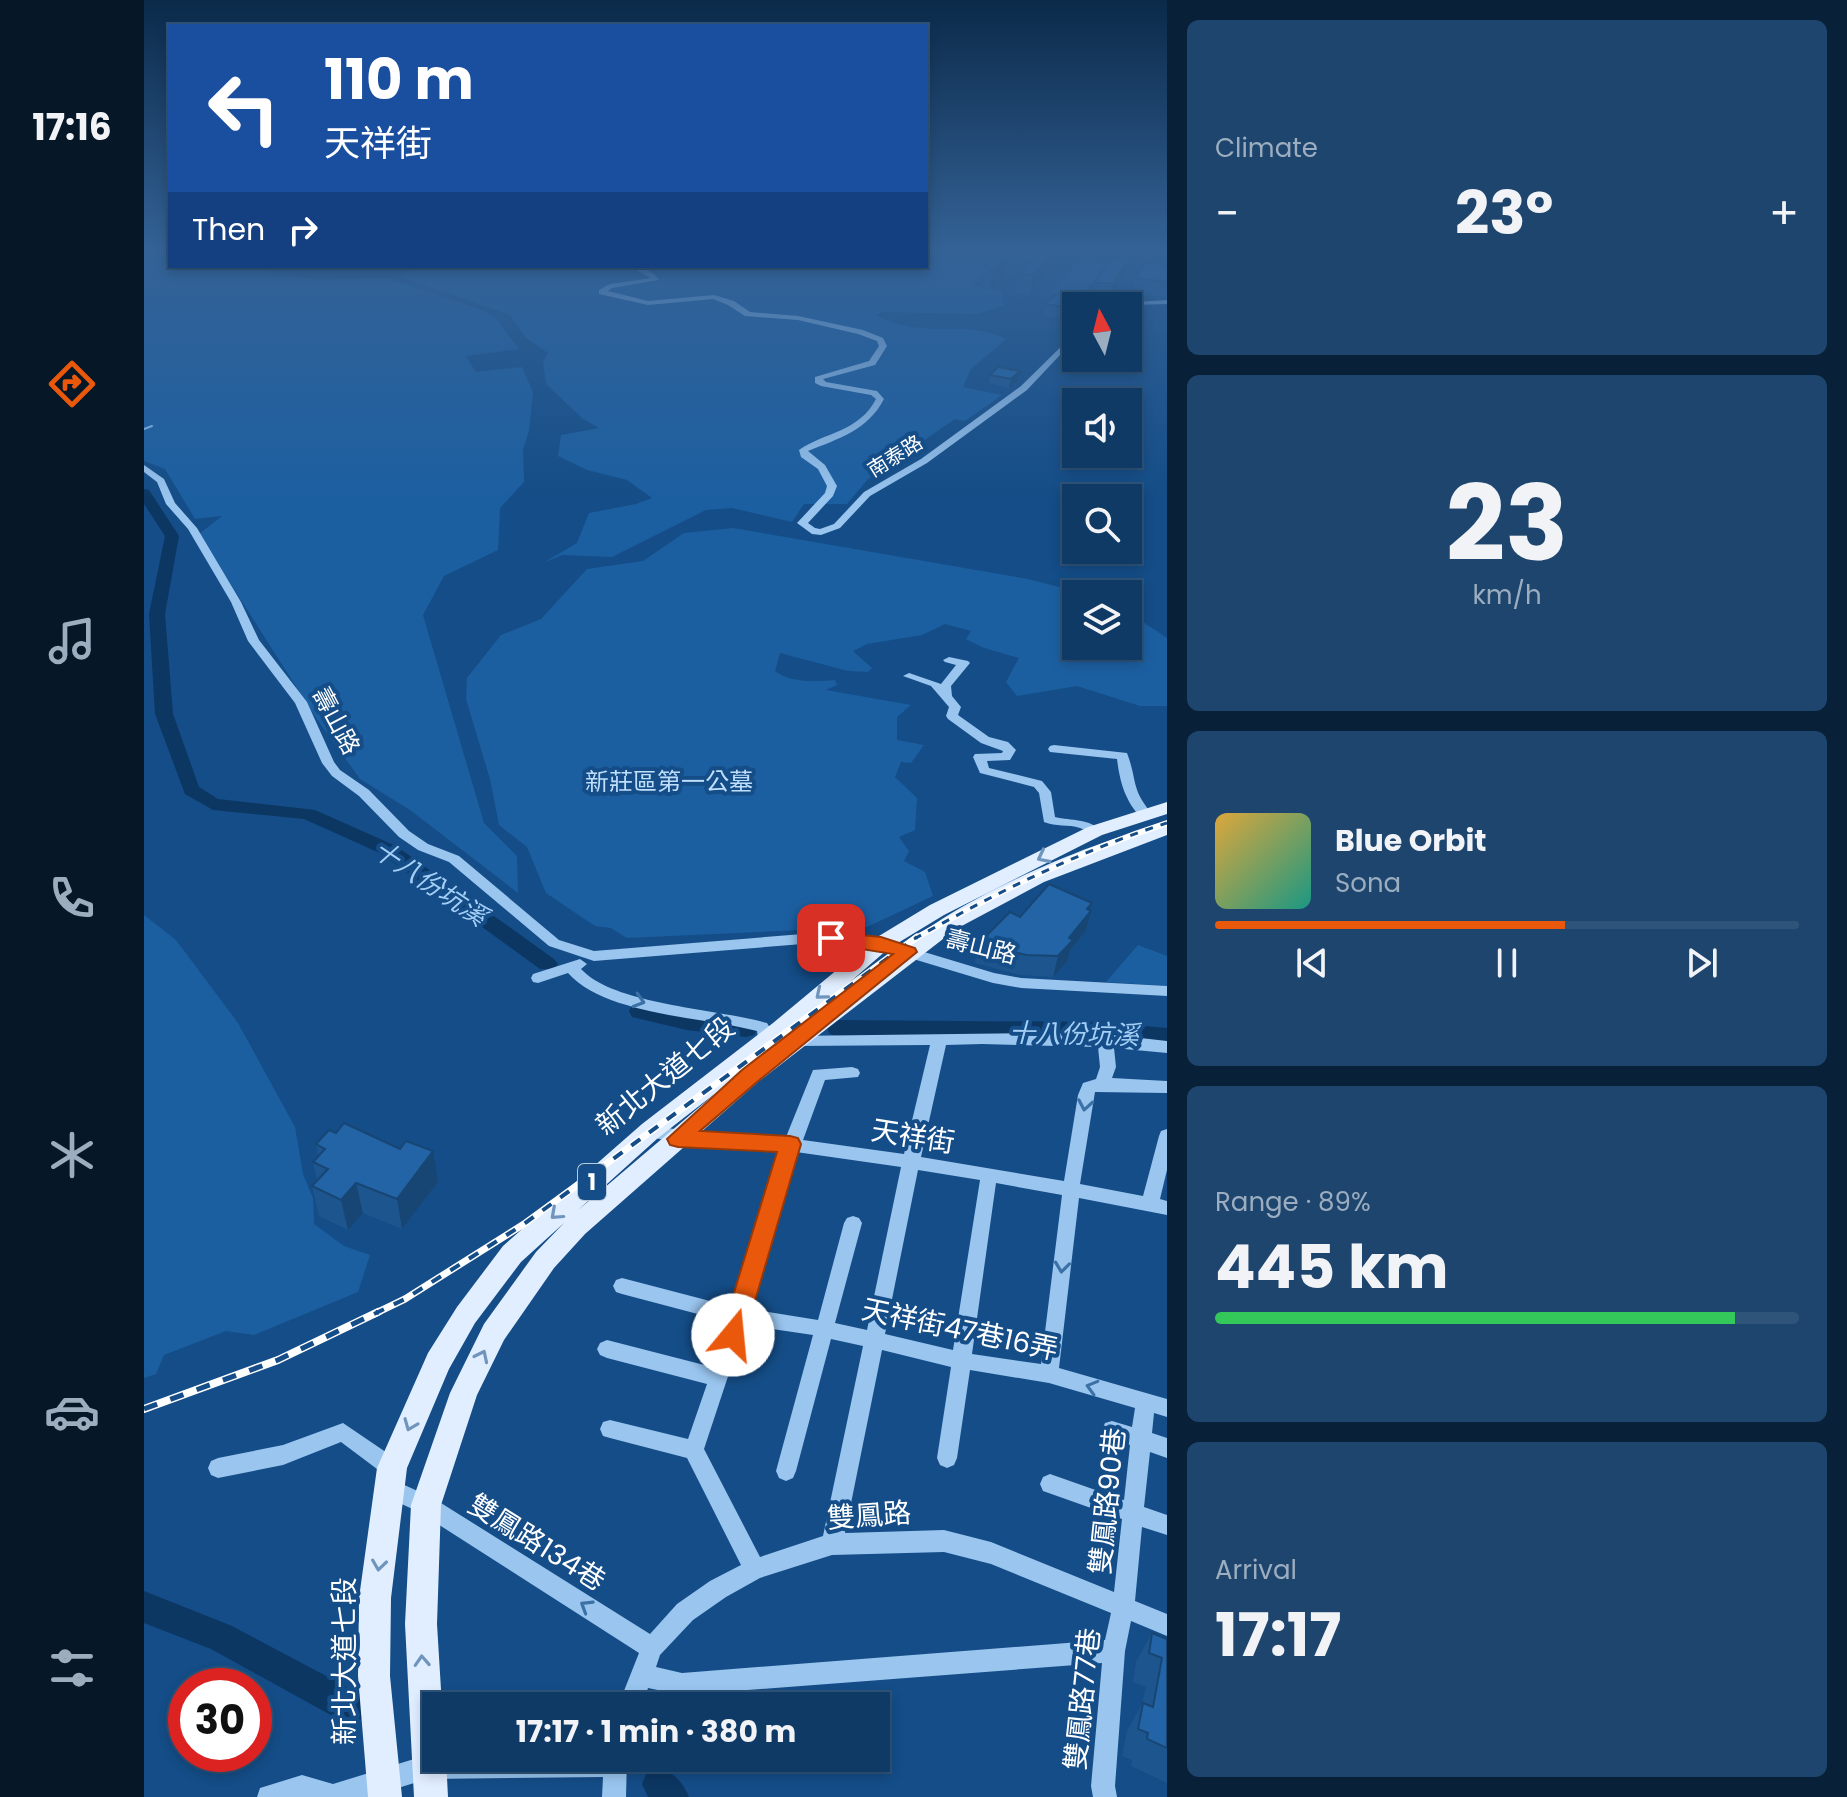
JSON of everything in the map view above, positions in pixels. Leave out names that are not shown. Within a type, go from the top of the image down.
[{"type":"main road","name":"新北大道七段","points":[[429,1782],[421,1624],[426,1505],[464,1393],[494,1332],[555,1249],[664,1135],[765,1041],[881,944],[937,910],[1095,831],[1167,808]]},
{"type":"main road","name":"新北大道七段","points":[[383,1788],[374,1676],[375,1598],[391,1478],[438,1362],[466,1315],[494,1279],[523,1244],[664,1135],[949,924],[1037,878],[1167,829]]},
{"type":"street","name":"南泰路","points":[[859,332],[880,340],[883,346],[872,363],[819,377],[818,381],[874,393],[880,399],[871,416],[830,441],[803,450],[804,455],[822,467],[832,486],[830,494],[802,523],[812,531],[831,530],[837,526],[867,494],[924,461],[1024,388],[1062,349]]},
{"type":"street","name":"壽山路","points":[[144,468],[161,481],[171,504],[202,545],[236,602],[254,641],[301,702],[328,763],[336,773],[364,793],[404,834],[423,847],[454,859],[554,943],[594,956],[815,938],[881,944],[993,978],[1021,983],[1167,991]]},
{"type":"street","points":[[946,696],[945,686],[964,663],[949,660]]},
{"type":"street","points":[[909,676],[935,684],[955,707],[952,716],[985,740],[1004,745],[1010,750],[1006,757],[979,757],[984,770],[1038,784],[1045,792],[1049,819],[1054,822],[1083,822],[1095,831]]},
{"type":"street","points":[[1054,749],[1123,756],[1126,790],[1146,815]]},
{"type":"street","name":"壽山路","points":[[538,978],[572,968],[594,956]]},
{"type":"street","points":[[572,968],[583,982],[642,1002],[762,1027],[765,1041]]},
{"type":"street","points":[[796,1040],[1105,1040],[1167,1047]]},
{"type":"street","points":[[1102,1084],[1108,1067],[1105,1040]]},
{"type":"street","points":[[832,1544],[939,1041]]},
{"type":"street","points":[[755,1569],[694,1450],[740,1313],[790,1144],[795,1139],[819,1074],[852,1073]]},
{"type":"street","points":[[1049,1374],[1071,1189],[1089,1087],[1102,1084],[1167,1087]]},
{"type":"street","name":"天祥街","points":[[664,1135],[790,1144],[989,1174],[1159,1206]]},
{"type":"street","points":[[1159,1206],[1167,1136]]},
{"type":"street","points":[[947,1458],[964,1361],[989,1174]]},
{"type":"street","points":[[786,1471],[853,1223]]},
{"type":"street","name":"天祥街47巷16弄","points":[[622,1286],[727,1314],[740,1313],[964,1361],[1049,1374],[1167,1408]]},
{"type":"street","points":[[607,1349],[719,1378]]},
{"type":"street","name":"雙鳳路90巷","points":[[1123,1607],[1145,1402]]},
{"type":"street","points":[[610,1429],[694,1450]]},
{"type":"street","points":[[1112,1430],[1167,1448]]},
{"type":"street","name":"雙鳳路134巷","points":[[218,1468],[283,1455],[343,1432],[391,1478],[426,1505],[652,1648]]},
{"type":"street","points":[[1050,1484],[1167,1525]]},
{"type":"street","name":"雙鳳路","points":[[635,1692],[652,1648],[685,1612],[755,1569],[832,1544],[944,1541],[991,1553],[1167,1625]]},
{"type":"street","name":"雙鳳路77巷","points":[[1105,1797],[1103,1786],[1114,1651],[1123,1607]]},
{"type":"street","points":[[641,1675],[682,1684],[1114,1651]]},
{"type":"street","points":[[269,1797],[302,1787],[331,1796],[517,1772]]},
{"type":"street","points":[[614,1772],[614,1797]]},
{"type":"green space","points":[[144,332],[506,332],[519,349],[466,356],[476,372],[522,367],[533,392],[529,431],[523,449],[524,482],[500,508],[498,550],[444,576],[423,615],[484,823],[517,856],[518,893],[410,810],[360,779],[316,718],[199,534],[222,516],[195,519],[165,469],[144,461]]},
{"type":"green space","points":[[521,332],[985,332],[1006,339],[971,369],[963,387],[1002,395],[965,421],[955,419],[868,479],[847,504],[804,504],[792,522],[732,508],[706,510],[612,557],[562,555],[543,563],[577,543],[589,513],[652,498],[627,480],[587,470],[558,456],[561,435],[599,428],[583,419],[546,384],[543,361],[548,353]]},
{"type":"green space","name":"新莊區第一公墓","points":[[733,528],[1028,579],[1062,588],[1062,660],[1142,660],[1142,621],[1167,638],[1167,706],[1140,706],[1077,686],[1017,696],[1006,682],[1019,658],[984,648],[966,639],[971,631],[945,624],[922,635],[867,644],[853,651],[872,668],[868,672],[848,671],[780,653],[775,671],[788,678],[835,680],[837,685],[826,690],[911,705],[897,717],[897,740],[924,745],[911,763],[901,762],[895,777],[917,798],[915,830],[899,837],[909,851],[904,861],[925,872],[933,896],[867,927],[627,938],[611,928],[595,926],[546,893],[527,847],[499,825],[490,779],[466,699],[467,678],[501,635],[541,619],[587,569],[643,561],[684,533]]},
{"type":"green space","points":[[144,915],[176,940],[238,1023],[295,1127],[303,1174],[313,1198],[314,1224],[344,1246],[370,1255],[358,1292],[254,1335],[226,1331],[164,1355],[156,1374],[144,1378]]},
{"type":"green space","points":[[1138,945],[1167,956],[1167,986],[1106,982]]},
{"type":"building","points":[[998,367],[1020,371],[1011,379],[990,375]]},
{"type":"building","points":[[1049,884],[1092,903],[1087,909],[1091,911],[1069,938],[1073,940],[1058,956],[1026,955],[979,943],[1010,912],[1020,917]]},
{"type":"building","points":[[344,1123],[400,1149],[406,1141],[433,1151],[397,1199],[356,1183],[341,1200],[312,1186],[328,1169],[313,1162],[325,1149],[316,1144],[329,1130],[336,1133]]},
{"type":"building","points":[[1152,1633],[1167,1639],[1167,1748],[1147,1739],[1148,1733],[1138,1729],[1143,1703],[1153,1707],[1162,1658],[1149,1653]]},
{"type":"waterway","points":[[144,429],[152,426]]},
{"type":"waterway","name":"十八份坑溪","points":[[144,493],[172,536],[157,614],[164,714],[191,790],[213,804],[308,814],[389,850],[547,964]]},
{"type":"waterway","name":"十八份坑溪","points":[[640,1011],[687,1022],[746,1029]]},
{"type":"waterway","name":"十八份坑溪","points":[[838,1028],[1098,1030],[1167,1036]]},
{"type":"waterway","points":[[144,1607],[221,1637],[350,1707]]},
{"type":"waterway","points":[[659,1784],[672,1797]]},
{"type":"railway","points":[[915,938],[1038,875],[1101,847],[1167,823]]},
{"type":"railway","points":[[374,1314],[405,1299],[524,1224],[915,938]]},
{"type":"railway","points":[[144,1409],[278,1360],[378,1312]]},
{"type":"route","points":[[733,1335],[790,1144],[678,1139],[750,1076],[908,952],[881,944],[831,938]]}]
